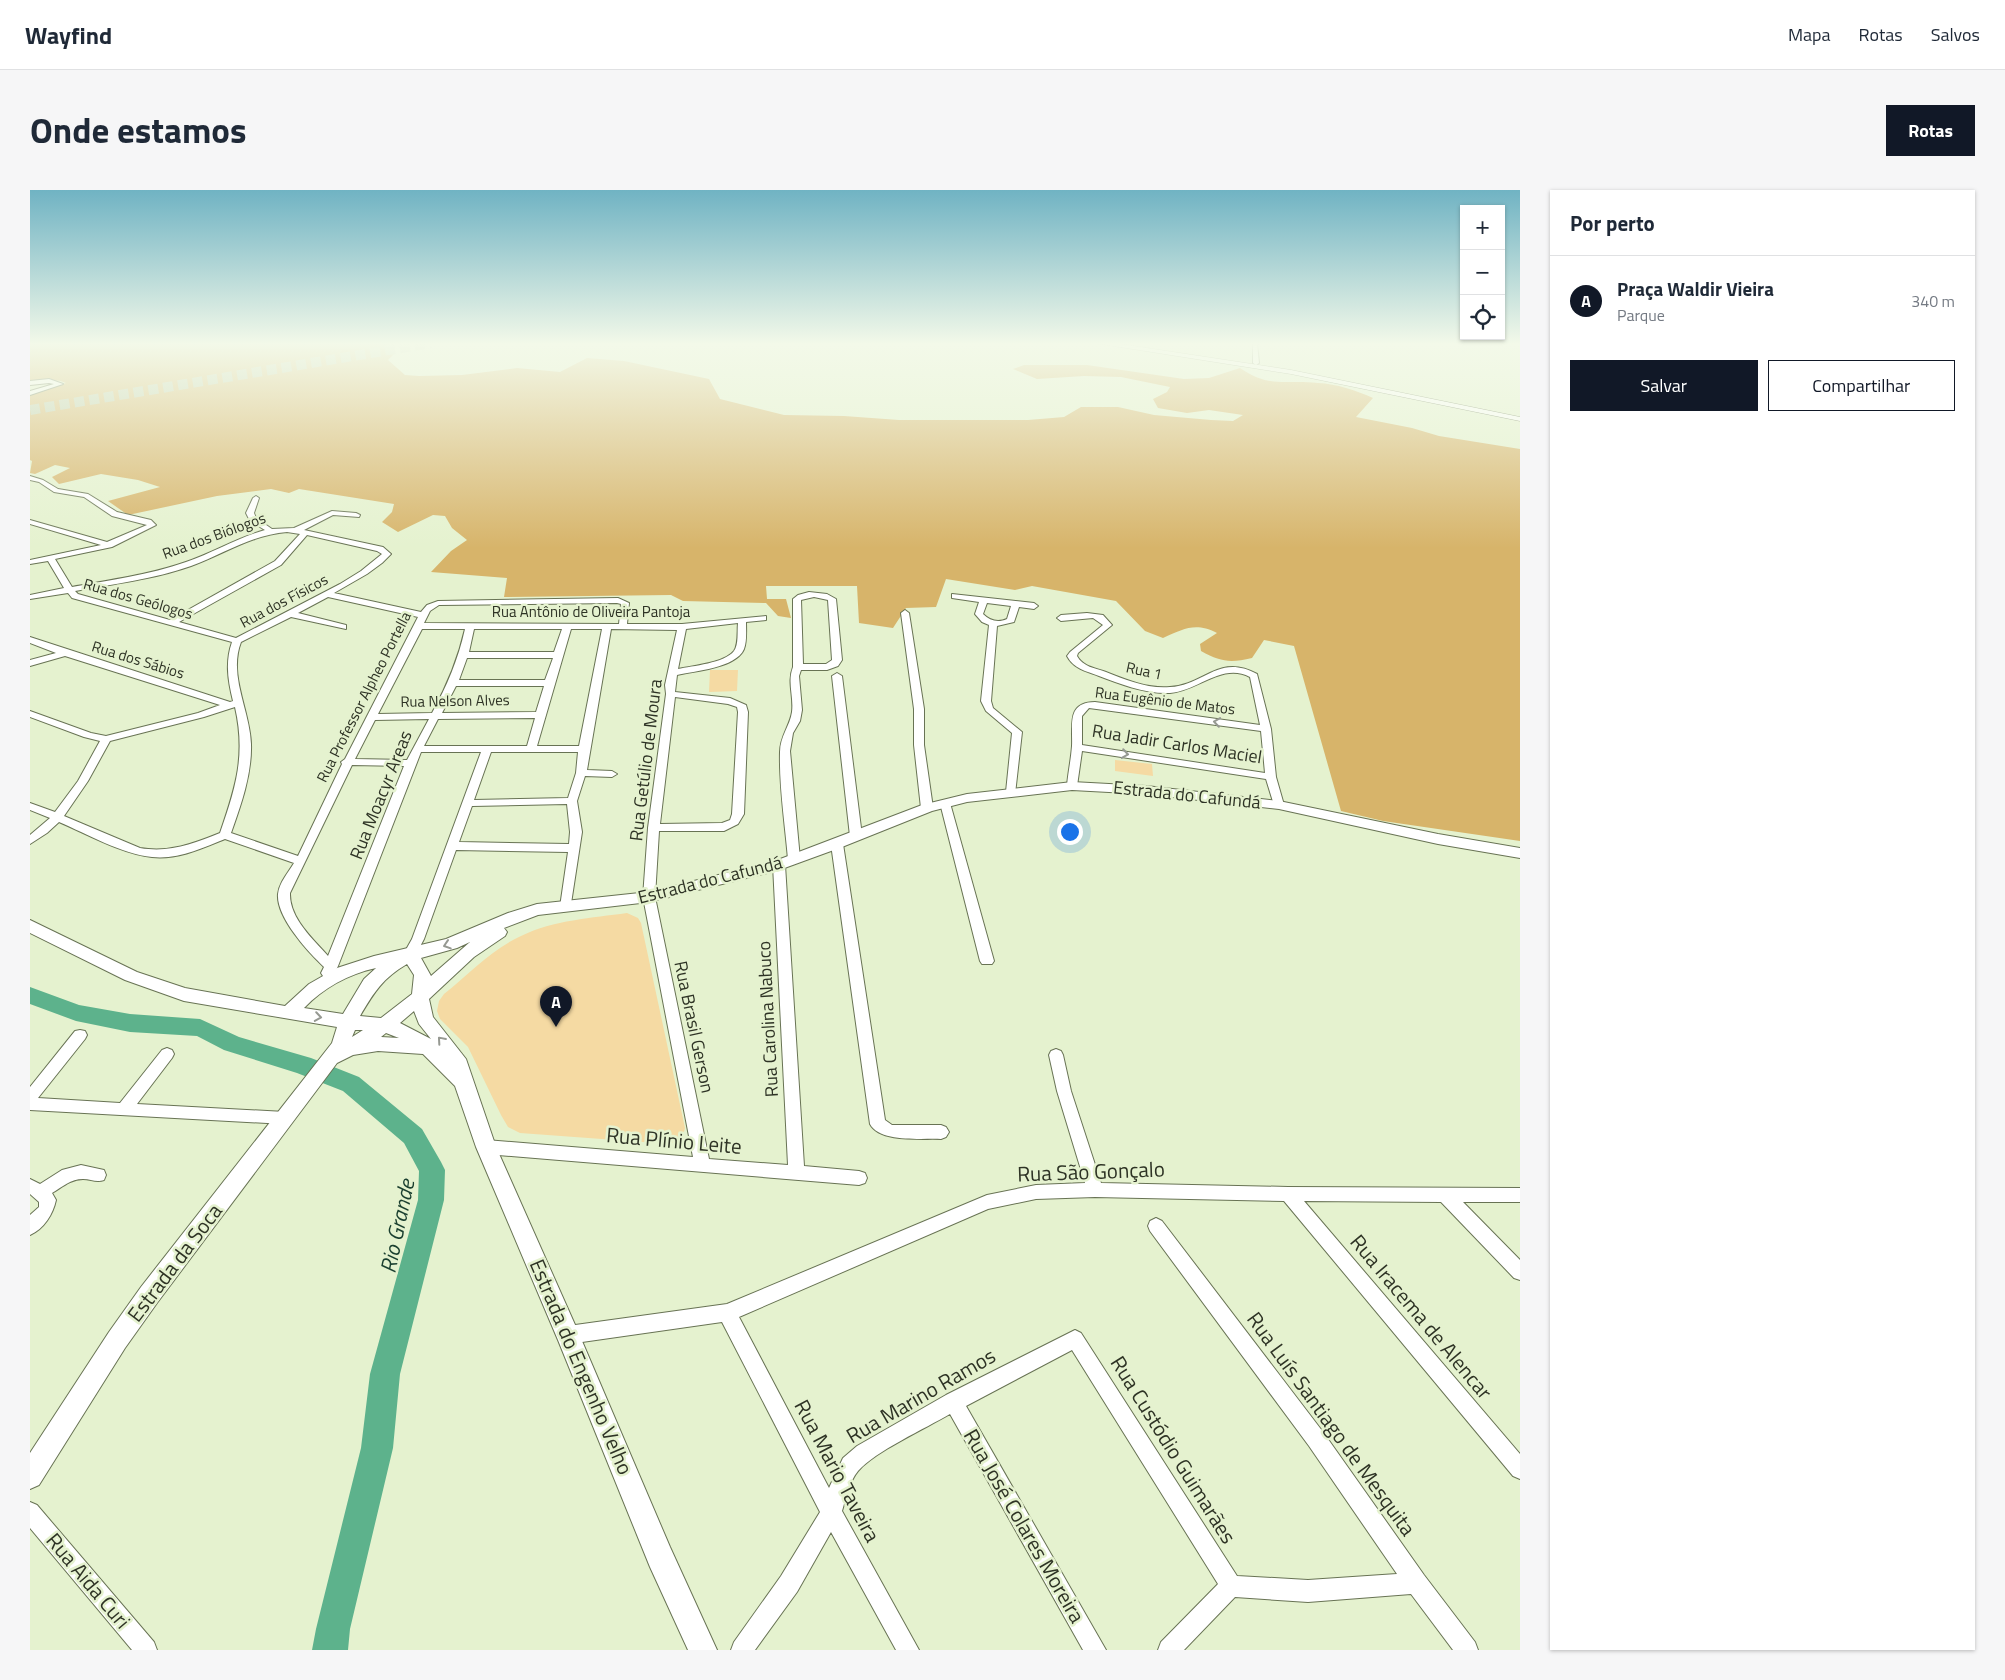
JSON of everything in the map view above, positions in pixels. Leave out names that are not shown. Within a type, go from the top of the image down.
[{"type":"main road","points":[[1486,411],[1520,418]]},
{"type":"main road","points":[[1487,411],[1520,418]]},
{"type":"street","points":[[30,478],[41,481],[56,491],[86,495],[115,514],[148,522],[152,525],[109,545],[30,562]]},
{"type":"street","points":[[256,498],[250,513],[253,519],[269,530]]},
{"type":"street","points":[[171,623],[278,563],[301,531],[332,513],[356,515]]},
{"type":"street","points":[[30,522],[109,545]]},
{"type":"street","points":[[30,530],[47,527]]},
{"type":"street","name":"Rua dos Biólogos","points":[[30,597],[172,569],[205,558],[269,530],[301,531]]},
{"type":"street","name":"Rua dos Físicos","points":[[225,836],[241,787],[246,745],[244,720],[234,703],[232,658],[233,648],[237,641],[326,594],[375,565],[386,557],[387,554],[380,549],[301,531]]},
{"type":"street","name":"Rua dos Geólogos","points":[[50,558],[68,589],[79,597],[237,641]]},
{"type":"street","points":[[326,594],[422,615]]},
{"type":"street","points":[[794,859],[785,751],[788,733],[795,721],[797,710],[794,676],[798,667],[797,599],[802,596],[821,595],[830,597],[832,599],[837,660],[835,664],[827,667],[798,667]]},
{"type":"street","points":[[955,596],[1034,606]]},
{"type":"street","name":"Rua Professor Alpheo Portella","points":[[329,973],[293,920],[284,901],[284,890],[301,861],[346,762],[419,626],[422,615],[430,606],[438,603],[618,600],[625,603],[623,626]]},
{"type":"street","points":[[984,600],[979,614],[984,620],[993,623],[1011,620],[1016,604]]},
{"type":"street","points":[[905,613],[919,709],[919,745],[927,808]]},
{"type":"street","points":[[290,614],[343,627]]},
{"type":"street","name":"Rua 1","points":[[1061,618],[1087,615],[1095,616],[1106,622],[1108,626],[1074,652],[1072,656],[1083,667],[1126,683],[1141,687],[1172,690],[1182,688],[1225,669],[1251,673],[1256,679],[1266,729]]},
{"type":"street","name":"Rua Antônio de Oliveira Pantoja","points":[[419,626],[682,627],[762,618]]},
{"type":"street","points":[[674,673],[720,662],[732,657],[739,650],[742,621]]},
{"type":"street","points":[[993,623],[986,701],[989,709],[1017,732],[1011,792]]},
{"type":"street","name":"Rua Moacyr Areas","points":[[329,973],[410,763],[453,683],[464,655],[470,627]]},
{"type":"street","points":[[531,749],[567,627]]},
{"type":"street","points":[[563,907],[576,832],[572,801],[581,774],[607,627]]},
{"type":"street","name":"Rua Getúlio de Moura","points":[[649,897],[654,828],[671,694],[670,685],[682,627]]},
{"type":"street","name":"Rua dos Sábios","points":[[30,640],[65,653],[234,703]]},
{"type":"street","points":[[30,663],[65,653]]},
{"type":"street","points":[[464,655],[559,655]]},
{"type":"street","points":[[837,676],[856,836]]},
{"type":"street","points":[[453,683],[549,683]]},
{"type":"street","points":[[654,828],[724,827],[734,822],[738,814],[743,712],[741,705],[730,700],[671,694]]},
{"type":"street","points":[[30,714],[88,735],[106,739],[201,716],[234,703]]},
{"type":"street","name":"Rua Eugênio de Matos","points":[[1072,786],[1077,747],[1077,716],[1081,709],[1087,705],[1266,729]]},
{"type":"street","name":"Rua Nelson Alves","points":[[370,717],[540,715]]},
{"type":"street","points":[[1266,729],[1271,777],[1279,805]]},
{"type":"street","points":[[30,840],[57,818],[68,805],[106,739]]},
{"type":"street","name":"Rua Jadir Carlos Maciel","points":[[1077,747],[1271,777]]},
{"type":"street","points":[[417,749],[584,749]]},
{"type":"street","points":[[289,1013],[329,973],[362,964],[409,955],[418,939],[487,750]]},
{"type":"street","points":[[346,762],[410,763]]},
{"type":"street","points":[[581,774],[612,774]]},
{"type":"street","name":"Estrada do Cafundá","points":[[348,1022],[370,984],[378,974],[394,963],[409,955],[451,944],[514,917],[537,910],[649,897],[778,865],[927,808],[945,803],[1011,792],[1072,786],[1146,790],[1279,805],[1438,839],[1520,853]]},
{"type":"street","points":[[469,803],[572,801]]},
{"type":"street","points":[[945,803],[987,961]]},
{"type":"street","points":[[30,806],[137,851],[152,854],[184,850],[225,836],[301,861]]},
{"type":"street","points":[[837,844],[878,1124],[890,1131],[941,1132]]},
{"type":"street","points":[[452,846],[574,848]]},
{"type":"street","name":"Rua Carolina Nabuco","points":[[778,865],[796,1172]]},
{"type":"street","name":"Rua Brasil Gerson","points":[[649,897],[702,1164]]},
{"type":"street","name":"Estrada do Cafundá","points":[[382,1025],[420,997],[468,954],[497,934],[563,907]]},
{"type":"street","name":"Estrada do Engenho Velho","points":[[30,926],[131,976],[184,994],[289,1013],[382,1025],[405,1032],[427,1047],[463,1082]]},
{"type":"street","name":"Estrada do Engenho Velho","points":[[409,955],[420,968],[423,975],[420,997],[425,1019],[457,1059],[462,1069],[463,1082],[486,1147],[568,1335],[660,1557],[703,1650]]},
{"type":"street","name":"Estrada da Soca","points":[[30,1476],[117,1340],[340,1046],[348,1022]]},
{"type":"street","name":"Estrada da Soca","points":[[328,1062],[382,1025]]},
{"type":"street","points":[[30,1098],[80,1035]]},
{"type":"street","points":[[350,1048],[378,1044],[427,1047]]},
{"type":"street","points":[[125,1108],[167,1054]]},
{"type":"street","points":[[1056,1055],[1064,1092],[1095,1190]]},
{"type":"street","points":[[30,1104],[125,1108],[291,1109]]},
{"type":"street","name":"Rua Plínio Leite","points":[[486,1147],[859,1178]]},
{"type":"street","points":[[30,1227],[39,1219],[47,1206],[48,1200],[35,1189],[80,1170],[98,1175]]},
{"type":"street","name":"Rua São Gonçalo","points":[[568,1335],[727,1313],[987,1202],[1036,1192],[1095,1190],[1446,1196],[1520,1195]]},
{"type":"street","name":"Rua Iracema de Alencar","points":[[1288,1194],[1520,1469]]},
{"type":"street","points":[[1446,1196],[1520,1272]]},
{"type":"street","name":"Rua Luís Santiago de Mesquita","points":[[1156,1226],[1316,1439],[1416,1583],[1467,1650]]},
{"type":"street","name":"Rua Mario Taveira","points":[[727,1313],[831,1512],[908,1650]]},
{"type":"street","name":"Rua Marino Ramos","points":[[742,1650],[789,1584],[831,1512],[842,1480],[850,1465],[864,1453],[953,1402],[1075,1339]]},
{"type":"street","name":"Rua Custódio Guimarães","points":[[1075,1339],[1231,1586]]},
{"type":"street","name":"Rua José Colares Moreira","points":[[953,1402],[1095,1650]]},
{"type":"street","name":"Rua Aida Curi","points":[[30,1512],[146,1650]]},
{"type":"street","points":[[1168,1650],[1231,1586],[1308,1591],[1416,1583]]},
{"type":"shaded area","points":[[30,411],[769,411],[784,415],[844,416],[899,420],[1028,420],[1064,417],[1074,411],[1137,411],[1154,415],[1233,421],[1243,415],[1217,411],[1361,411],[1356,417],[1412,428],[1439,436],[1520,449],[1520,841],[1383,821],[1341,811],[1294,646],[1264,640],[1252,658],[1226,661],[1201,651],[1200,644],[1217,633],[1196,627],[1163,638],[1145,631],[1116,601],[1032,586],[1015,590],[946,579],[936,607],[906,608],[893,628],[859,623],[857,586],[766,586],[767,599],[786,599],[791,618],[778,616],[766,603],[683,601],[671,595],[504,597],[507,578],[431,572],[451,551],[467,540],[452,528],[445,516],[433,515],[398,532],[382,522],[392,512],[394,504],[299,489],[289,493],[271,489],[217,496],[128,515],[108,501],[160,487],[138,480],[101,474],[59,484],[52,477],[70,468],[55,465],[35,474],[30,473],[32,461],[30,460]]},
{"type":"shaded area","points":[[1176,411],[1201,411],[1187,413]]},
{"type":"shaded area","points":[[710,670],[738,670],[737,691],[709,692]]},
{"type":"shaded area","points":[[1115,760],[1152,764],[1153,776],[1115,771]]},
{"type":"shaded area","points":[[627,913],[638,918],[641,923],[685,1128],[682,1136],[670,1144],[520,1133],[508,1127],[468,1047],[440,1019],[437,1011],[439,1001],[444,994],[490,955],[510,941],[547,926]]},
{"type":"waterway","name":"Rio Grande","points":[[30,995],[76,1013],[130,1023],[200,1028],[232,1044],[303,1065],[351,1084],[413,1136],[432,1170],[431,1200],[385,1374],[377,1448],[333,1629],[330,1650]]},
{"type":"place","name":"Praça Waldir Vieira","points":[[556,1027]]}]
